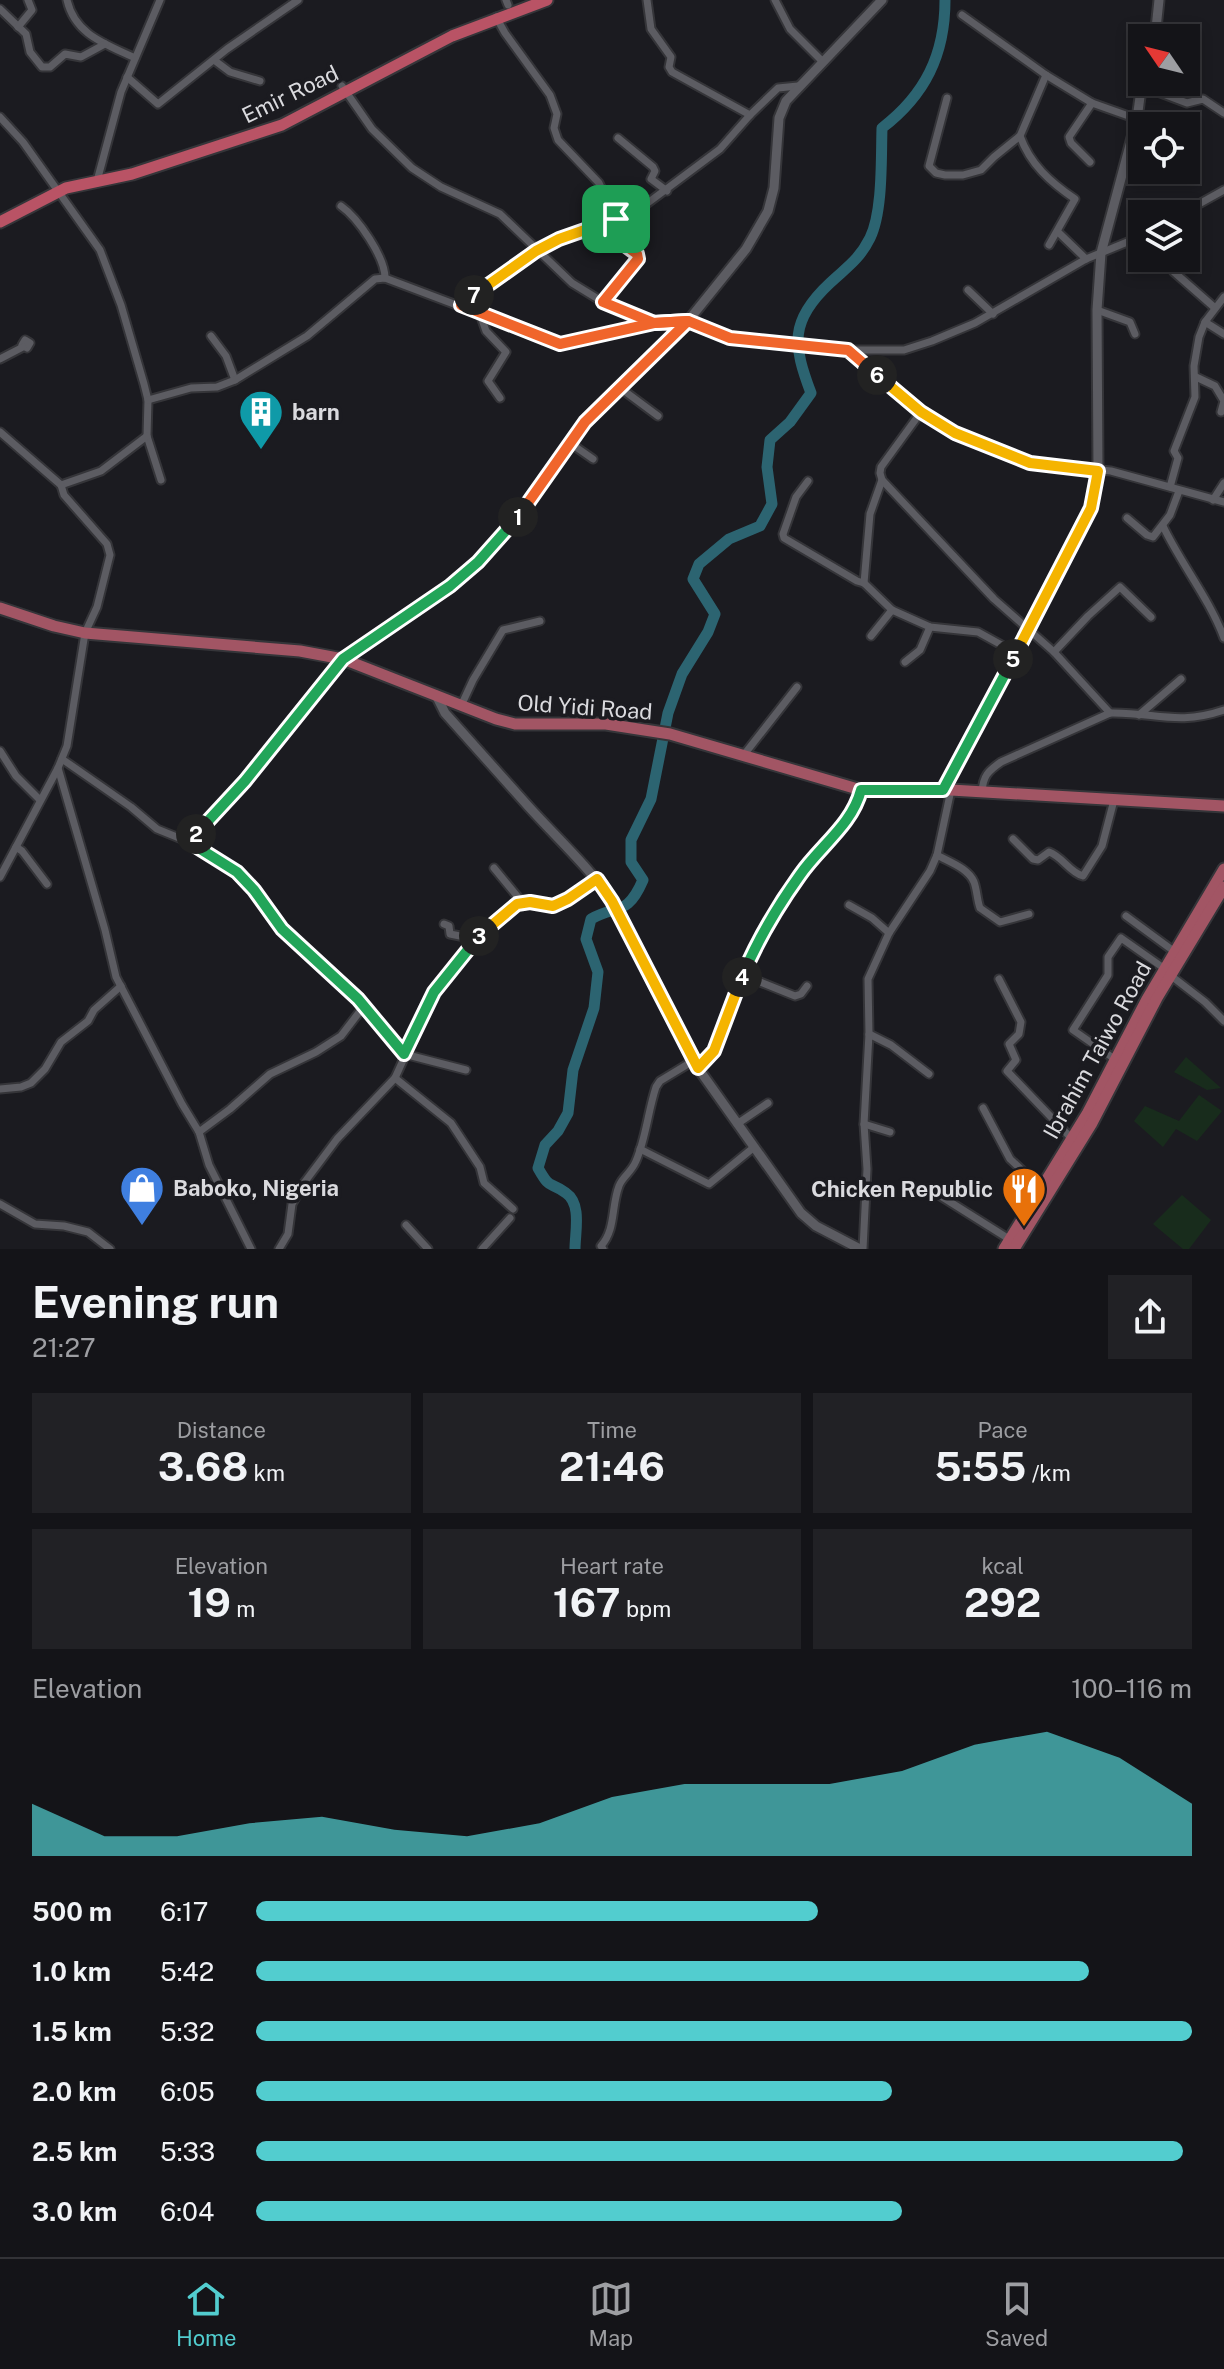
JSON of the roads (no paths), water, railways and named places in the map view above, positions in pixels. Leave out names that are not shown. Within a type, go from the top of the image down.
[{"type":"highway","name":"Emir Road","points":[[343,88],[430,38],[507,2],[524,0]]},
{"type":"highway","name":"Emir Road","points":[[0,215],[56,188],[236,136],[496,17],[547,0]]},
{"type":"highway","name":"Emir Road","points":[[0,222],[56,188]]},
{"type":"main road","name":"Old Yidi Road","points":[[0,608],[41,623],[85,633],[300,651],[343,659],[515,724],[606,724],[665,733],[861,790],[947,790],[1224,806]]},
{"type":"main road","name":"Ibrahim Taiwo Road","points":[[1009,1246],[1092,1123],[1168,972],[1175,952],[1224,869]]},
{"type":"main road","name":"Ibrahim Taiwo Road","points":[[1009,1246],[1168,972],[1224,887]]},
{"type":"street","points":[[18,27],[32,10],[28,0]]},
{"type":"street","points":[[67,0],[82,30],[135,58]]},
{"type":"street","points":[[96,178],[127,77],[160,0]]},
{"type":"street","points":[[127,77],[158,104],[298,0]]},
{"type":"street","points":[[647,0],[651,29],[671,57],[669,67],[672,72],[750,115]]},
{"type":"street","points":[[775,0],[790,29],[822,61]]},
{"type":"street","points":[[189,842],[245,781],[343,659],[450,586],[478,562],[521,513],[600,404],[688,321],[759,231],[768,211],[774,188],[782,109],[798,86],[882,0]]},
{"type":"street","points":[[1159,0],[1159,24]]},
{"type":"street","points":[[0,9],[28,40],[33,59],[46,68],[65,54],[81,57],[105,44]]},
{"type":"street","points":[[962,15],[1046,75],[1092,103],[1128,116]]},
{"type":"street","points":[[496,17],[550,95],[557,114],[554,128],[558,140],[599,183],[616,219],[618,240],[637,254],[638,259],[603,302]]},
{"type":"street","points":[[214,60],[230,72],[260,81]]},
{"type":"street","points":[[947,98],[929,166],[936,173],[977,172],[1020,136],[1046,75]]},
{"type":"street","points":[[461,305],[536,251],[559,239],[616,219],[667,191],[720,149],[778,88],[798,86]]},
{"type":"street","points":[[343,88],[372,129],[412,168],[441,187],[500,214],[572,283],[603,302],[654,323]]},
{"type":"street","points":[[1170,96],[1187,103],[1203,99],[1224,113]]},
{"type":"street","points":[[1090,162],[1069,137],[1092,103]]},
{"type":"street","points":[[0,117],[23,142],[100,250],[121,305],[148,400],[147,436],[161,480]]},
{"type":"street","points":[[1020,136],[1025,151],[1040,171],[1075,199],[1049,245]]},
{"type":"street","points":[[618,138],[653,167],[655,171],[651,179],[667,191]]},
{"type":"street","points":[[436,695],[445,713],[597,879],[612,901],[696,1064],[807,1221],[862,1249],[867,1169],[864,1124],[869,1034],[868,979],[889,933],[930,871],[937,855],[947,790],[1091,508],[1098,471],[1097,310],[1101,253],[1128,152]]},
{"type":"street","points":[[1200,203],[1224,190]]},
{"type":"street","points":[[341,206],[355,217],[369,238],[384,266],[385,278]]},
{"type":"street","points":[[1058,232],[1086,259]]},
{"type":"street","points":[[148,400],[191,388],[217,387],[235,380],[307,336],[375,279],[385,278],[560,344],[654,323],[688,321],[730,338],[848,350],[904,350],[993,314],[1086,259],[1128,242]]},
{"type":"street","points":[[1174,272],[1215,308]]},
{"type":"street","points":[[968,290],[993,314]]},
{"type":"street","points":[[1170,487],[1178,458],[1174,451],[1195,397],[1195,353],[1205,322],[1224,297]]},
{"type":"street","points":[[1097,310],[1130,322],[1135,334]]},
{"type":"street","points":[[480,314],[486,331],[506,352],[488,381],[500,398]]},
{"type":"street","points":[[1205,322],[1224,334]]},
{"type":"street","points":[[211,336],[226,356],[235,380]]},
{"type":"street","points":[[0,359],[23,347]]},
{"type":"street","points":[[848,350],[921,412],[955,433],[1030,463],[1111,471],[1224,502]]},
{"type":"street","points":[[1196,377],[1215,386],[1224,401],[1221,412]]},
{"type":"street","points":[[619,387],[658,416]]},
{"type":"street","points":[[921,412],[881,467],[882,480],[1028,632],[1054,652],[1110,713]]},
{"type":"street","points":[[0,432],[61,485],[64,495],[110,549],[102,590],[85,633],[67,746],[0,877]]},
{"type":"street","points":[[61,485],[101,471],[147,436]]},
{"type":"street","points":[[570,443],[593,459]]},
{"type":"street","points":[[864,583],[870,514],[882,480]]},
{"type":"street","points":[[808,481],[796,497],[784,538],[864,583],[892,610],[930,627],[978,632],[1016,653]]},
{"type":"street","points":[[1213,500],[1224,483]]},
{"type":"street","points":[[1127,518],[1153,537],[1170,515],[1179,491]]},
{"type":"street","points":[[1163,526],[1224,638]]},
{"type":"street","points":[[1054,652],[1120,587],[1151,617]]},
{"type":"street","points":[[871,636],[892,610]]},
{"type":"street","points":[[461,706],[503,630],[540,621]]},
{"type":"street","points":[[905,662],[924,644],[930,627]]},
{"type":"street","points":[[1139,715],[1181,679]]},
{"type":"street","points":[[743,756],[797,687]]},
{"type":"street","points":[[982,792],[988,771],[1001,762],[1110,713],[1176,720],[1205,717],[1224,710]]},
{"type":"street","points":[[0,751],[13,773],[40,800]]},
{"type":"street","points":[[62,759],[151,821],[157,829],[189,842],[237,872],[293,940],[364,1006],[404,1054],[466,1070]]},
{"type":"street","points":[[58,768],[116,977],[199,1132],[209,1165],[251,1249]]},
{"type":"street","points":[[603,1249],[601,1246],[609,1236],[618,1188],[622,1179],[630,1175],[640,1149],[656,1087],[660,1081],[696,1064],[714,1051],[743,975],[768,923],[807,865],[849,817],[861,790]]},
{"type":"street","points":[[1013,839],[1033,859],[1038,860],[1049,852],[1057,855],[1077,875],[1083,876],[1102,846],[1114,800]]},
{"type":"street","points":[[16,847],[47,884]]},
{"type":"street","points":[[937,855],[969,876],[975,883],[975,896],[980,908],[1000,922],[1029,914]]},
{"type":"street","points":[[494,868],[522,902],[553,906],[597,879]]},
{"type":"street","points":[[279,1249],[288,1234],[292,1204],[316,1165],[395,1078],[434,992],[475,939],[522,902]]},
{"type":"street","points":[[849,905],[872,918],[889,933]]},
{"type":"street","points":[[1126,916],[1175,952]]},
{"type":"street","points":[[444,924],[449,926],[450,934],[475,939]]},
{"type":"street","points":[[1116,1060],[1073,1030],[1108,975],[1108,957],[1121,938],[1168,972],[1224,1021]]},
{"type":"street","points":[[743,975],[795,996],[807,986]]},
{"type":"street","points":[[999,979],[1021,1022],[1019,1034],[1009,1044],[1016,1060],[1007,1071],[1072,1139]]},
{"type":"street","points":[[0,1089],[31,1083],[45,1069],[61,1042],[88,1021],[94,1010],[121,986]]},
{"type":"street","points":[[199,1132],[270,1074],[341,1036],[364,1006]]},
{"type":"street","points":[[869,1034],[891,1045],[929,1074]]},
{"type":"street","points":[[395,1078],[451,1123],[480,1167],[484,1183],[513,1209]]},
{"type":"street","points":[[737,1124],[768,1103]]},
{"type":"street","points":[[983,1108],[1010,1159],[1041,1188]]},
{"type":"street","points":[[864,1124],[890,1132]]},
{"type":"street","points":[[640,1149],[709,1184],[753,1148]]},
{"type":"street","points":[[939,1195],[957,1204],[1009,1246]]},
{"type":"street","points":[[0,1204],[35,1224],[88,1232],[110,1249]]},
{"type":"street","points":[[482,1249],[510,1218]]},
{"type":"street","points":[[406,1225],[428,1249]]},
{"type":"waterway","points":[[575,1249],[574,1204],[566,1193],[548,1183],[538,1168],[545,1145],[568,1113],[573,1070],[594,1008],[598,972],[586,939],[591,919],[626,905],[643,880],[631,862],[631,840],[651,799],[668,713],[682,674],[708,632],[715,614],[693,579],[699,564],[729,539],[760,526],[772,504],[767,467],[770,440],[790,422],[811,393],[798,347],[801,322],[807,309],[857,258],[870,238],[879,200],[882,128],[910,102],[930,72],[941,39],[945,0]]},
{"type":"place","name":"barn","points":[[261,451]]},
{"type":"place","name":"Baboko, Nigeria","points":[[142,1227]]},
{"type":"place","name":"Chicken Republic","points":[[1024,1228]]}]
